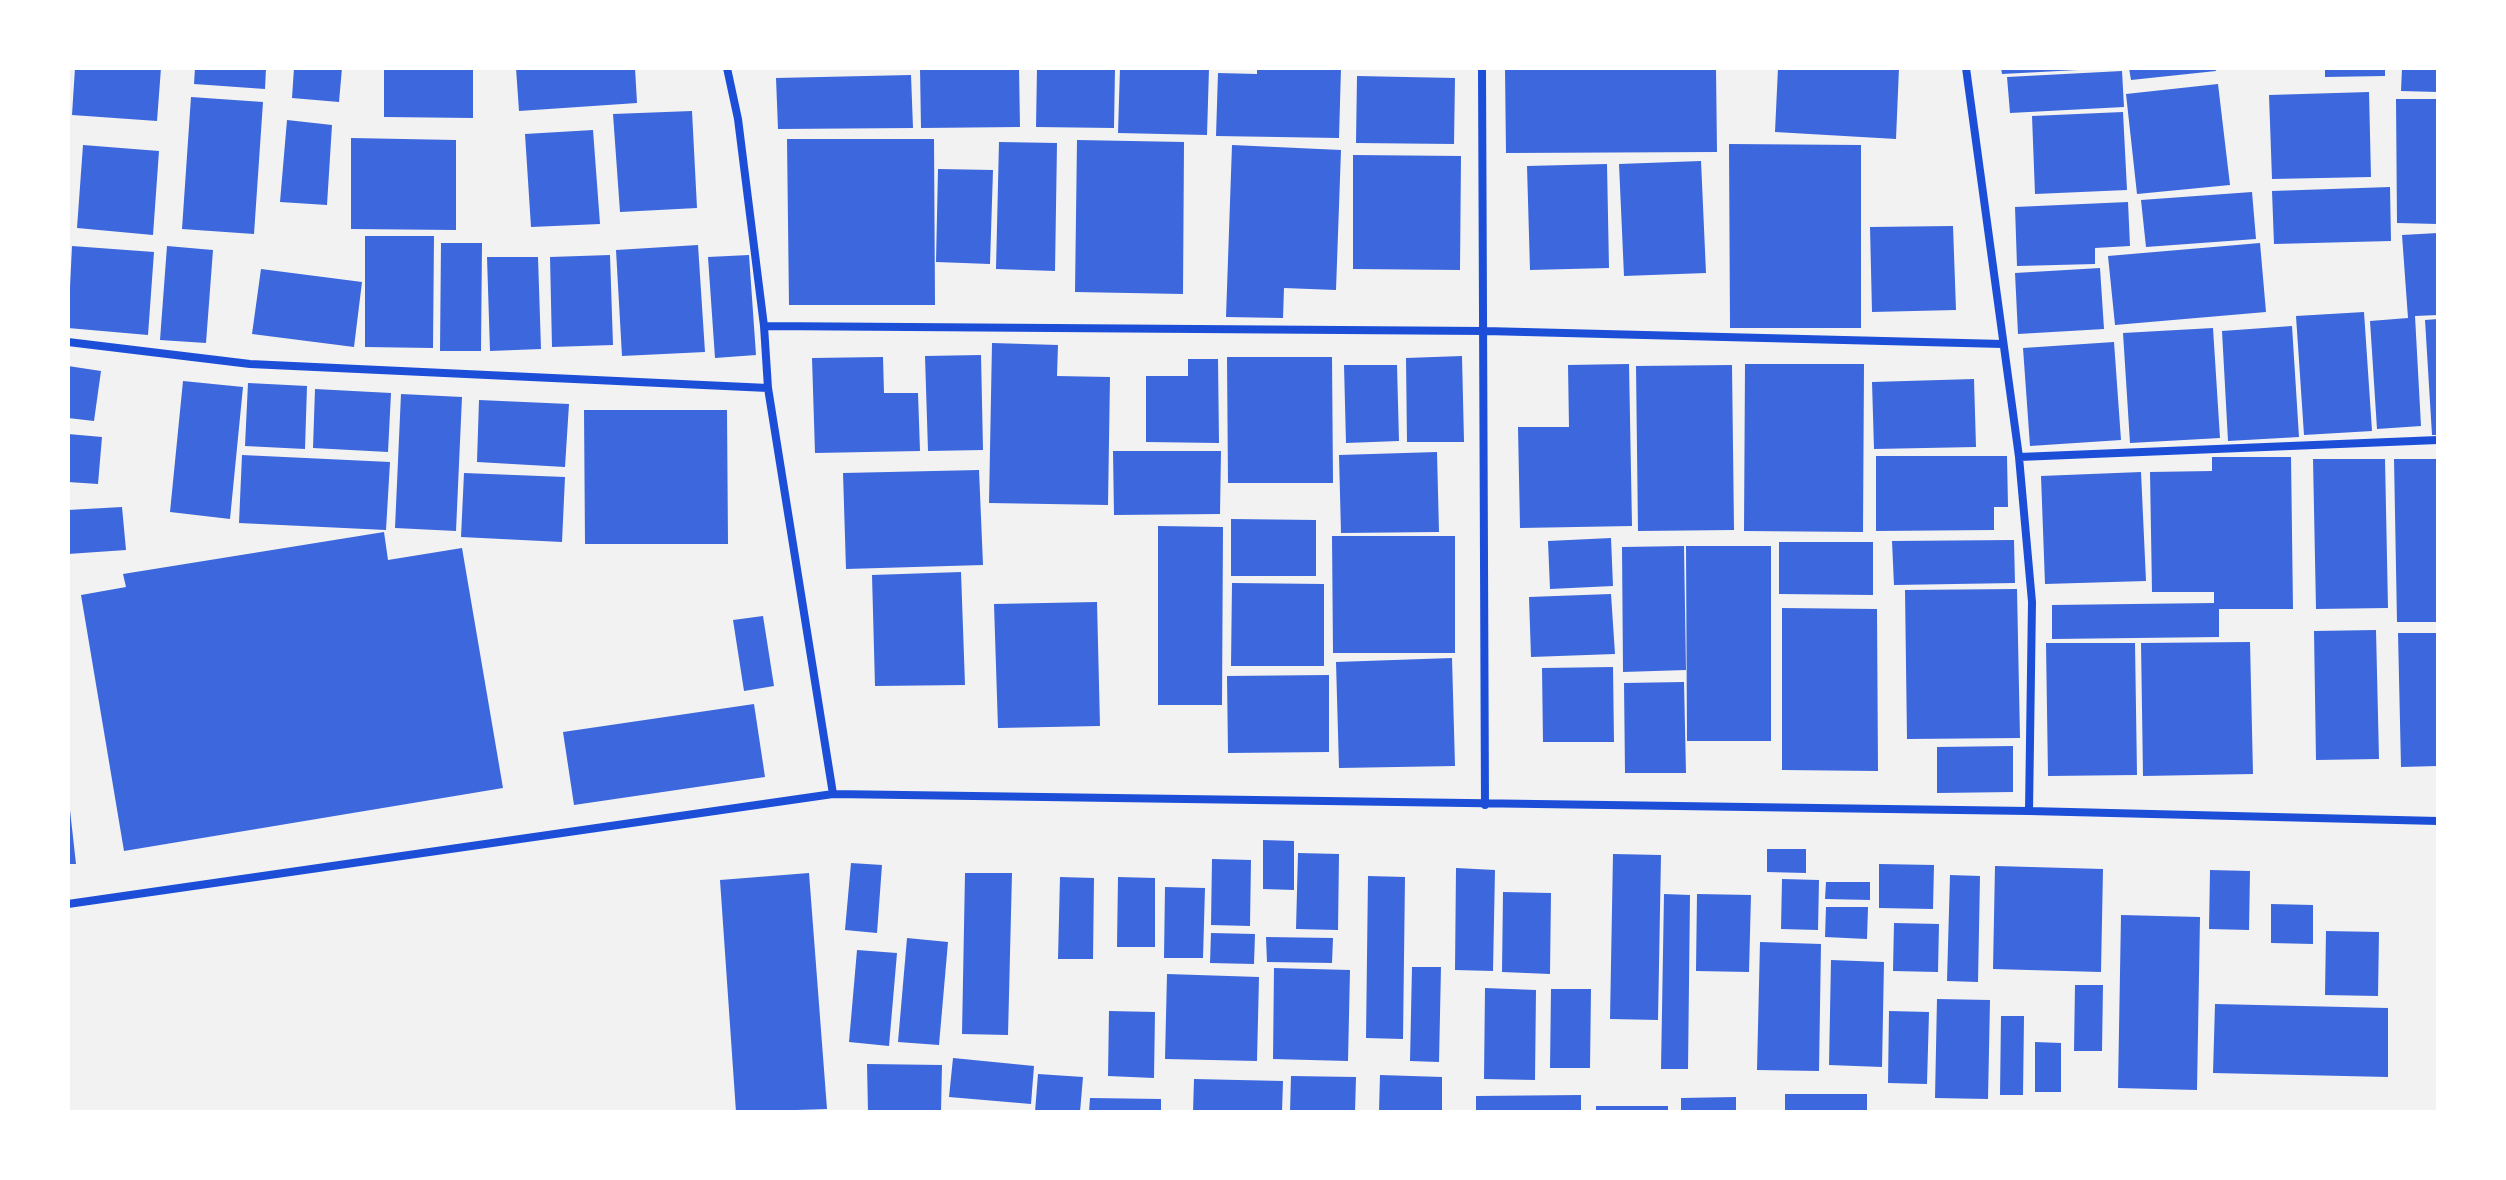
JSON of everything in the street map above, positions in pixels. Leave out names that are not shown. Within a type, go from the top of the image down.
[{"type":"street","points":[[727,68],[738,119],[764,326],[768,388],[833,794]]},
{"type":"street","points":[[1482,68],[1485,805]]},
{"type":"street","points":[[1966,68],[2019,457],[2032,602],[2029,811]]},
{"type":"street","points":[[764,326],[1485,331],[2003,344]]},
{"type":"street","points":[[68,342],[250,364],[768,388]]},
{"type":"street","points":[[2019,457],[2438,440]]},
{"type":"street","points":[[68,904],[833,794],[2029,811],[2438,821]]},
{"type":"building","points":[[75,68],[161,68],[157,121],[72,115]]},
{"type":"building","points":[[195,68],[266,68],[265,89],[194,84]]},
{"type":"building","points":[[294,68],[342,68],[339,102],[292,98]]},
{"type":"building","points":[[384,68],[473,68],[473,118],[384,117]]},
{"type":"building","points":[[516,68],[635,68],[637,103],[519,111]]},
{"type":"building","points":[[920,68],[1019,68],[1020,127],[921,128]]},
{"type":"building","points":[[1037,68],[1115,68],[1114,128],[1036,127]]},
{"type":"building","points":[[1120,68],[1209,68],[1207,135],[1118,133]]},
{"type":"building","points":[[1257,68],[1341,68],[1339,138],[1216,136],[1218,73],[1257,74]]},
{"type":"building","points":[[1716,68],[1717,152],[1506,153],[1505,69]]},
{"type":"building","points":[[1778,68],[1899,68],[1896,139],[1775,132]]},
{"type":"building","points":[[2001,68],[2078,68],[2078,70],[2002,74]]},
{"type":"building","points":[[2129,68],[2215,68],[2216,71],[2131,80]]},
{"type":"building","points":[[2325,68],[2385,68],[2385,76],[2325,77]]},
{"type":"building","points":[[2402,68],[2438,68],[2438,92],[2401,91]]},
{"type":"building","points":[[2122,71],[2124,107],[2010,113],[2007,77]]},
{"type":"building","points":[[911,75],[913,128],[778,129],[776,78]]},
{"type":"building","points":[[1357,76],[1455,78],[1454,144],[1356,143]]},
{"type":"building","points":[[2218,84],[2230,185],[2137,194],[2126,94]]},
{"type":"building","points":[[2369,92],[2371,177],[2272,179],[2269,95]]},
{"type":"building","points":[[191,97],[263,102],[254,234],[182,229]]},
{"type":"building","points":[[2396,99],[2438,99],[2438,224],[2397,223]]},
{"type":"building","points":[[692,111],[697,208],[620,212],[613,114]]},
{"type":"building","points":[[2123,112],[2127,190],[2035,194],[2032,116]]},
{"type":"building","points":[[287,120],[332,125],[327,205],[280,202]]},
{"type":"building","points":[[593,130],[600,224],[531,227],[525,134]]},
{"type":"building","points":[[351,138],[456,140],[456,230],[351,229]]},
{"type":"building","points":[[787,139],[934,139],[935,305],[789,305]]},
{"type":"building","points":[[1077,140],[1184,142],[1183,294],[1075,292]]},
{"type":"building","points":[[999,142],[1057,143],[1055,271],[996,269]]},
{"type":"building","points":[[1729,144],[1861,145],[1861,328],[1730,328]]},
{"type":"building","points":[[83,145],[159,151],[153,235],[77,228]]},
{"type":"building","points":[[1232,145],[1341,150],[1336,290],[1284,288],[1283,318],[1226,317]]},
{"type":"building","points":[[1353,155],[1461,156],[1460,270],[1353,269]]},
{"type":"building","points":[[1701,161],[1706,273],[1624,276],[1619,164]]},
{"type":"building","points":[[1607,164],[1609,268],[1530,270],[1527,166]]},
{"type":"building","points":[[938,169],[993,170],[990,264],[936,262]]},
{"type":"building","points":[[2390,187],[2391,241],[2274,244],[2272,191]]},
{"type":"building","points":[[2252,192],[2256,239],[2146,247],[2141,200]]},
{"type":"building","points":[[2128,202],[2130,246],[2095,248],[2095,264],[2017,266],[2015,207]]},
{"type":"building","points":[[1953,226],[1956,310],[1872,312],[1870,227]]},
{"type":"building","points":[[2438,233],[2438,315],[2415,316],[2421,426],[2377,429],[2370,321],[2408,318],[2402,235]]},
{"type":"building","points":[[365,236],[434,236],[433,348],[365,347]]},
{"type":"building","points":[[441,243],[482,243],[481,351],[440,351]]},
{"type":"building","points":[[2260,243],[2266,312],[2115,325],[2108,256]]},
{"type":"building","points":[[698,245],[705,352],[622,356],[616,250]]},
{"type":"building","points":[[72,246],[154,252],[148,335],[68,328]]},
{"type":"building","points":[[167,246],[213,250],[206,343],[160,340]]},
{"type":"building","points":[[610,255],[613,345],[552,347],[550,257]]},
{"type":"building","points":[[749,255],[756,355],[715,358],[708,257]]},
{"type":"building","points":[[487,257],[538,257],[541,349],[490,351]]},
{"type":"building","points":[[2100,268],[2104,329],[2018,334],[2015,273]]},
{"type":"building","points":[[261,269],[362,282],[354,347],[252,334]]},
{"type":"building","points":[[2364,312],[2372,431],[2304,435],[2296,316]]},
{"type":"building","points":[[2438,319],[2438,435],[2432,435],[2425,320]]},
{"type":"building","points":[[2292,326],[2299,437],[2228,441],[2222,331]]},
{"type":"building","points":[[2213,328],[2220,438],[2130,443],[2123,333]]},
{"type":"building","points":[[2114,342],[2121,440],[2030,446],[2023,348]]},
{"type":"building","points":[[992,343],[1058,345],[1057,376],[1110,377],[1108,505],[989,503]]},
{"type":"building","points":[[981,355],[983,450],[928,451],[925,356]]},
{"type":"building","points":[[1462,356],[1464,442],[1407,442],[1406,358]]},
{"type":"building","points":[[883,357],[884,393],[918,393],[920,451],[815,453],[812,358]]},
{"type":"building","points":[[1227,357],[1332,357],[1333,483],[1228,483]]},
{"type":"building","points":[[1188,359],[1218,359],[1219,443],[1146,442],[1146,376],[1188,376]]},
{"type":"building","points":[[1629,364],[1632,526],[1520,528],[1518,427],[1569,427],[1568,365]]},
{"type":"building","points":[[1745,364],[1864,364],[1863,532],[1744,531]]},
{"type":"building","points":[[1344,365],[1397,365],[1399,441],[1346,443]]},
{"type":"building","points":[[1732,365],[1734,530],[1638,531],[1636,366]]},
{"type":"building","points":[[68,366],[101,371],[94,421],[68,418]]},
{"type":"building","points":[[1974,379],[1976,447],[1874,449],[1872,382]]},
{"type":"building","points":[[183,381],[243,387],[230,519],[170,512]]},
{"type":"building","points":[[248,383],[307,386],[305,449],[245,446]]},
{"type":"building","points":[[315,389],[391,393],[388,452],[313,448]]},
{"type":"building","points":[[401,394],[462,397],[456,531],[395,528]]},
{"type":"building","points":[[479,400],[569,404],[565,467],[477,462]]},
{"type":"building","points":[[584,410],[727,410],[728,544],[585,544]]},
{"type":"building","points":[[68,434],[102,437],[98,484],[68,482]]},
{"type":"building","points":[[1113,451],[1221,451],[1220,514],[1114,515]]},
{"type":"building","points":[[1437,452],[1439,532],[1341,533],[1339,455]]},
{"type":"building","points":[[242,455],[390,462],[386,530],[239,523]]},
{"type":"building","points":[[1876,456],[2007,456],[2008,507],[1994,507],[1994,530],[1876,531]]},
{"type":"building","points":[[2212,457],[2291,457],[2293,609],[2219,609],[2219,637],[2052,639],[2052,605],[2214,603],[2214,592],[2152,592],[2150,472],[2212,471]]},
{"type":"building","points":[[2313,459],[2385,459],[2388,608],[2316,609]]},
{"type":"building","points":[[2394,459],[2438,459],[2438,622],[2397,622]]},
{"type":"building","points":[[979,470],[983,565],[846,569],[843,473]]},
{"type":"building","points":[[2141,472],[2146,581],[2045,584],[2041,476]]},
{"type":"building","points":[[464,473],[565,477],[562,542],[461,537]]},
{"type":"building","points":[[122,507],[126,550],[68,554],[68,510]]},
{"type":"building","points":[[1231,519],[1316,520],[1316,576],[1231,576]]},
{"type":"building","points":[[1158,526],[1223,527],[1222,705],[1158,705]]},
{"type":"building","points":[[384,532],[388,560],[462,548],[503,788],[124,851],[81,595],[126,587],[123,574]]},
{"type":"building","points":[[1332,536],[1455,536],[1455,653],[1333,653]]},
{"type":"building","points":[[1611,538],[1613,586],[1550,589],[1548,541]]},
{"type":"building","points":[[2014,540],[2015,583],[1894,585],[1892,541]]},
{"type":"building","points":[[1779,542],[1873,542],[1873,595],[1779,594]]},
{"type":"building","points":[[1684,546],[1686,670],[1623,672],[1622,547]]},
{"type":"building","points":[[1686,546],[1771,546],[1771,741],[1687,741]]},
{"type":"building","points":[[961,572],[965,685],[875,686],[872,575]]},
{"type":"building","points":[[1232,583],[1324,584],[1324,666],[1231,666]]},
{"type":"building","points":[[2017,589],[2020,738],[1907,739],[1905,590]]},
{"type":"building","points":[[1611,594],[1615,654],[1531,657],[1529,597]]},
{"type":"building","points":[[1097,602],[1100,726],[998,728],[994,604]]},
{"type":"building","points":[[1782,608],[1877,609],[1878,771],[1782,770]]},
{"type":"building","points":[[763,616],[774,686],[744,691],[733,620]]},
{"type":"building","points":[[2376,630],[2379,759],[2316,760],[2314,631]]},
{"type":"building","points":[[2398,633],[2438,633],[2438,766],[2401,767]]},
{"type":"building","points":[[2250,642],[2253,774],[2143,776],[2141,643]]},
{"type":"building","points":[[2046,643],[2135,643],[2137,775],[2048,776]]},
{"type":"building","points":[[1452,658],[1455,766],[1339,768],[1336,662]]},
{"type":"building","points":[[1613,667],[1614,742],[1543,742],[1542,668]]},
{"type":"building","points":[[1329,675],[1329,752],[1228,753],[1227,676]]},
{"type":"building","points":[[1684,682],[1686,773],[1625,773],[1624,683]]},
{"type":"building","points":[[754,704],[765,777],[574,805],[563,732]]},
{"type":"building","points":[[2013,746],[2013,792],[1937,793],[1937,747]]},
{"type":"building","points":[[68,792],[76,864],[68,864]]},
{"type":"building","points":[[1263,840],[1294,841],[1294,890],[1263,889]]},
{"type":"building","points":[[1767,849],[1806,849],[1806,873],[1767,872]]},
{"type":"building","points":[[1298,853],[1339,854],[1338,930],[1296,929]]},
{"type":"building","points":[[1613,854],[1661,855],[1658,1020],[1610,1019]]},
{"type":"building","points":[[1212,859],[1251,860],[1250,926],[1211,925]]},
{"type":"building","points":[[851,863],[882,865],[877,933],[845,930]]},
{"type":"building","points":[[1879,864],[1934,865],[1933,909],[1879,908]]},
{"type":"building","points":[[1995,866],[2103,869],[2101,972],[1993,969]]},
{"type":"building","points":[[1456,868],[1495,870],[1493,971],[1455,970]]},
{"type":"building","points":[[2210,870],[2250,871],[2249,930],[2209,929]]},
{"type":"building","points":[[809,873],[827,1109],[736,1112],[720,880]]},
{"type":"building","points":[[965,873],[1012,873],[1008,1035],[962,1034]]},
{"type":"building","points":[[1950,875],[1980,876],[1978,982],[1947,981]]},
{"type":"building","points":[[1368,876],[1405,877],[1403,1039],[1366,1038]]},
{"type":"building","points":[[1060,877],[1094,878],[1093,959],[1058,959]]},
{"type":"building","points":[[1118,877],[1155,878],[1155,947],[1117,947]]},
{"type":"building","points":[[1782,879],[1819,880],[1818,930],[1781,929]]},
{"type":"building","points":[[1826,882],[1870,882],[1870,900],[1825,899]]},
{"type":"building","points":[[1165,887],[1205,888],[1203,958],[1164,958]]},
{"type":"building","points":[[1503,892],[1551,893],[1550,974],[1502,972]]},
{"type":"building","points":[[1664,894],[1690,895],[1688,1069],[1661,1069]]},
{"type":"building","points":[[1697,894],[1751,895],[1749,972],[1696,971]]},
{"type":"building","points":[[2271,904],[2313,905],[2313,944],[2271,943]]},
{"type":"building","points":[[1826,907],[1868,907],[1867,939],[1825,937]]},
{"type":"building","points":[[2121,915],[2200,917],[2197,1090],[2118,1088]]},
{"type":"building","points":[[1894,923],[1939,924],[1938,972],[1893,971]]},
{"type":"building","points":[[2326,931],[2379,932],[2378,996],[2325,995]]},
{"type":"building","points":[[1211,933],[1255,934],[1254,964],[1210,963]]},
{"type":"building","points":[[1266,937],[1333,938],[1332,963],[1267,962]]},
{"type":"building","points":[[907,938],[948,942],[939,1045],[898,1042]]},
{"type":"building","points":[[1760,942],[1821,944],[1819,1071],[1757,1070]]},
{"type":"building","points":[[857,950],[897,953],[889,1046],[849,1042]]},
{"type":"building","points":[[1831,960],[1884,962],[1882,1067],[1829,1065]]},
{"type":"building","points":[[1412,967],[1441,967],[1439,1062],[1410,1061]]},
{"type":"building","points":[[1274,968],[1350,970],[1348,1061],[1273,1059]]},
{"type":"building","points":[[1167,974],[1259,977],[1257,1061],[1165,1059]]},
{"type":"building","points":[[2075,985],[2103,985],[2102,1051],[2074,1051]]},
{"type":"building","points":[[1485,988],[1536,990],[1535,1080],[1484,1079]]},
{"type":"building","points":[[1551,989],[1591,989],[1590,1068],[1550,1068]]},
{"type":"building","points":[[1937,999],[1990,1000],[1988,1099],[1935,1098]]},
{"type":"building","points":[[2215,1004],[2388,1008],[2388,1077],[2213,1073]]},
{"type":"building","points":[[1109,1011],[1155,1012],[1154,1078],[1108,1076]]},
{"type":"building","points":[[1889,1011],[1929,1012],[1927,1084],[1888,1083]]},
{"type":"building","points":[[2001,1016],[2024,1016],[2023,1095],[2000,1095]]},
{"type":"building","points":[[2035,1042],[2061,1043],[2061,1092],[2035,1092]]},
{"type":"building","points":[[953,1058],[1034,1066],[1031,1104],[949,1097]]},
{"type":"building","points":[[867,1064],[942,1065],[941,1112],[868,1112]]},
{"type":"building","points":[[1038,1074],[1083,1077],[1080,1112],[1035,1112]]},
{"type":"building","points":[[1380,1075],[1442,1077],[1442,1112],[1379,1112]]},
{"type":"building","points":[[1291,1076],[1356,1077],[1355,1112],[1290,1112]]},
{"type":"building","points":[[1194,1079],[1283,1081],[1282,1112],[1193,1112]]},
{"type":"building","points":[[1785,1094],[1867,1094],[1867,1112],[1785,1112]]},
{"type":"building","points":[[1581,1095],[1581,1112],[1476,1112],[1476,1096]]},
{"type":"building","points":[[1736,1097],[1736,1112],[1681,1112],[1681,1098]]},
{"type":"building","points":[[1090,1098],[1161,1099],[1161,1112],[1089,1112]]},
{"type":"building","points":[[1596,1106],[1668,1106],[1668,1112],[1596,1112]]}]
